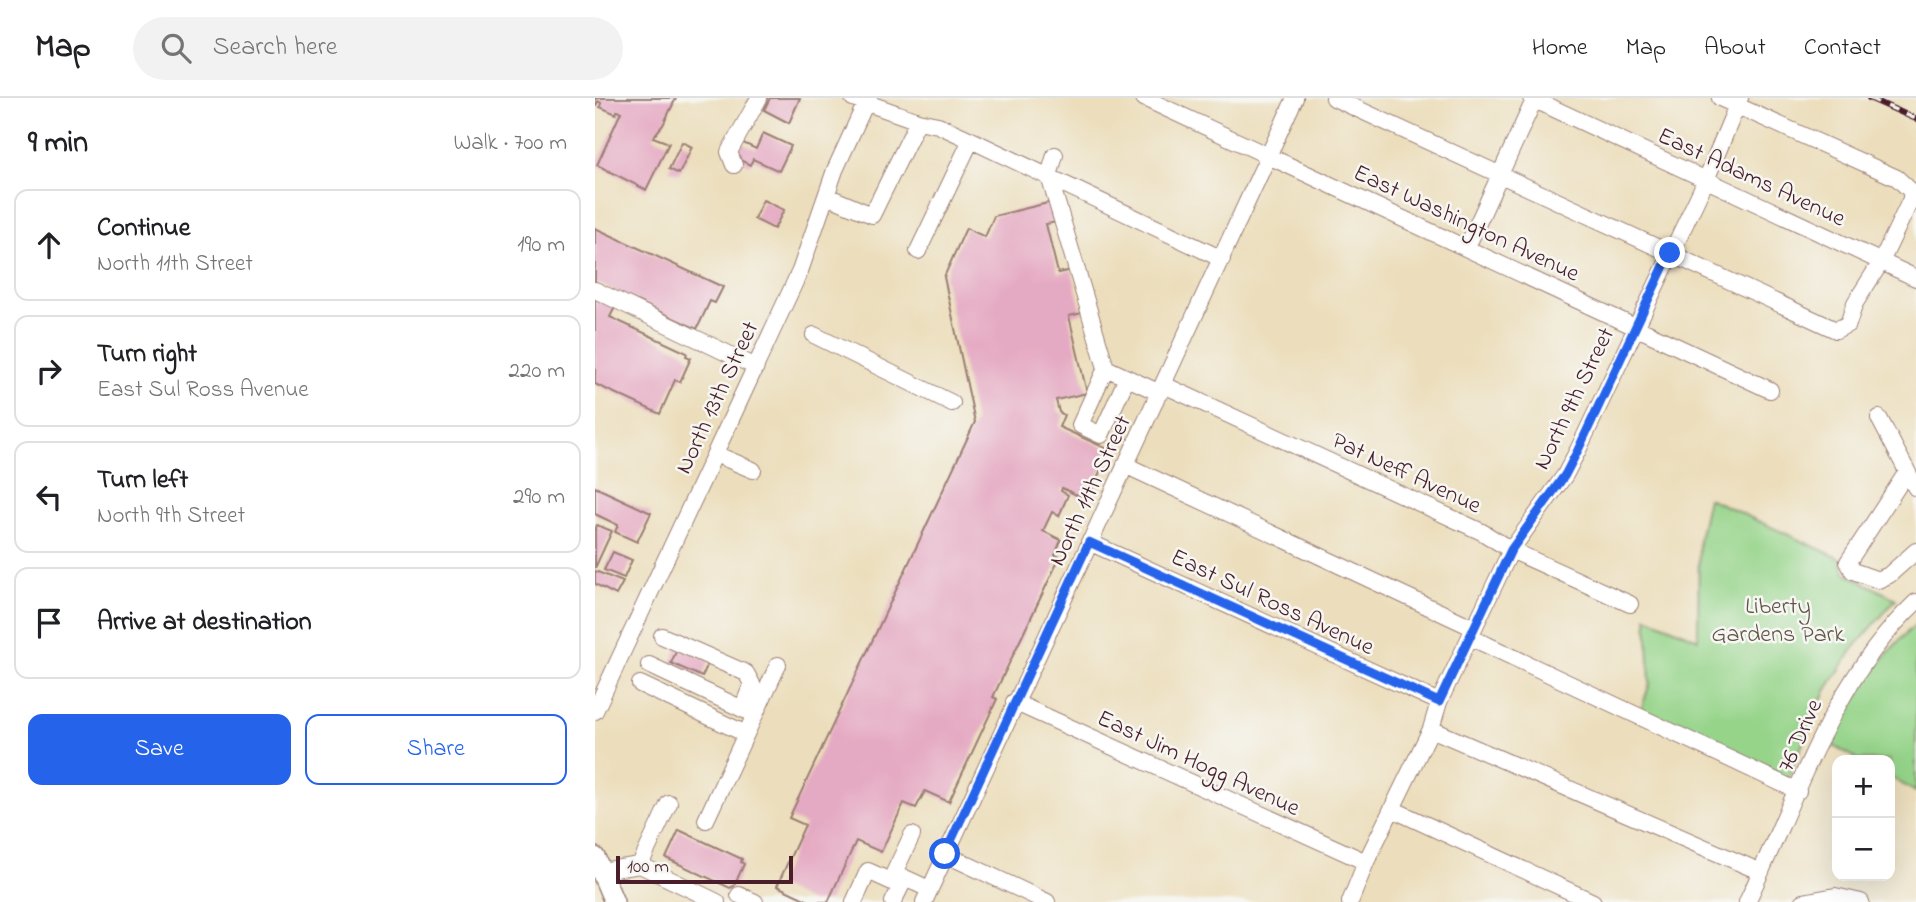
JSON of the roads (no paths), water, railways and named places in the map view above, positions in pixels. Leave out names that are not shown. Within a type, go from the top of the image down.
[{"type":"main road","points":[[598,864],[614,902]]},
{"type":"street","points":[[734,165],[729,152],[759,98]]},
{"type":"street","name":"East Washington Avenue","points":[[1144,98],[1770,390]]},
{"type":"street","name":"North 11th Street","points":[[927,895],[1295,98]]},
{"type":"street","points":[[1334,98],[1836,330],[1848,324],[1855,303],[1881,262],[1911,200],[1911,191],[1904,183],[1739,102],[1720,98]]},
{"type":"street","points":[[1467,247],[1534,98]]},
{"type":"street","name":"East Adams Avenue","points":[[1534,98],[1916,278]]},
{"type":"street","points":[[862,99],[918,121],[938,125],[1221,259]]},
{"type":"street","name":"North 13th Street","points":[[595,711],[809,249],[862,99]]},
{"type":"street","name":"North 9th Street","points":[[1355,901],[1366,863],[1431,729],[1439,702],[1511,550],[1571,463],[1634,326],[1706,180],[1739,102]]},
{"type":"street","points":[[827,196],[872,215],[918,121]]},
{"type":"street","points":[[918,251],[971,140]]},
{"type":"street","points":[[1055,155],[1049,176],[1106,369],[1080,425],[1101,435],[1127,378]]},
{"type":"street","points":[[595,290],[756,367]]},
{"type":"street","points":[[814,335],[952,403]]},
{"type":"street","name":"Pat Neff Avenue","points":[[1106,369],[1162,389],[1482,532],[1511,550],[1630,604]]},
{"type":"street","points":[[1879,418],[1916,488]]},
{"type":"street","points":[[715,454],[753,470]]},
{"type":"street","points":[[1125,465],[1798,791]]},
{"type":"street","points":[[1907,472],[1848,562],[1853,571],[1878,580],[1889,575],[1916,551]]},
{"type":"street","name":"East Sul Ross Avenue","points":[[1089,542],[1439,702]]},
{"type":"street","name":"76 Drive","points":[[1747,902],[1845,690],[1877,644],[1916,603]]},
{"type":"street","points":[[663,636],[746,673],[752,684],[746,734],[706,820]]},
{"type":"street","points":[[649,665],[748,712]]},
{"type":"street","points":[[748,712],[778,665]]},
{"type":"street","points":[[640,684],[746,734]]},
{"type":"street","name":"East Jim Hogg Avenue","points":[[1014,702],[1366,863]]},
{"type":"street","points":[[1431,729],[1761,872]]},
{"type":"street","points":[[640,865],[669,803]]},
{"type":"street","points":[[1392,809],[1593,902]]},
{"type":"street","points":[[903,882],[894,873],[912,835]]},
{"type":"street","points":[[945,854],[1047,902]]},
{"type":"street","points":[[598,864],[640,865],[717,902]]},
{"type":"street","points":[[854,902],[868,871],[903,882],[927,895]]},
{"type":"street","points":[[893,902],[903,882]]},
{"type":"street","points":[[739,895],[755,902]]},
{"type":"street","points":[[1803,902],[1835,896],[1861,902]]},
{"type":"railway","points":[[1869,98],[1916,119]]},
{"type":"park label","name":"Liberty Gardens Park","points":[[1778,619]]}]
